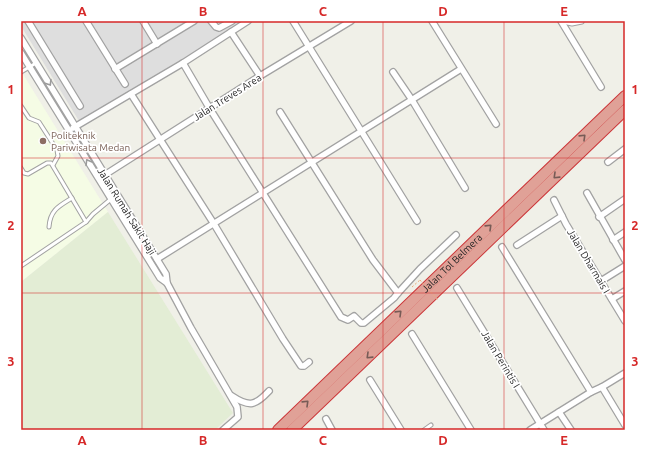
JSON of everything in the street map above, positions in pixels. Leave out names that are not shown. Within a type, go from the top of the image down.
[{"type":"highway","name":"Jalan Tol Belmera","points":[[278,430],[625,96]]},
{"type":"highway","name":"Jalan Tol Belmera","points":[[292,430],[625,110]]},
{"type":"street","points":[[28,21],[80,106]]},
{"type":"street","points":[[86,21],[124,84]]},
{"type":"street","points":[[142,21],[156,44]]},
{"type":"street","points":[[115,69],[194,21]]},
{"type":"street","points":[[211,21],[216,27],[219,28],[232,21]]},
{"type":"street","points":[[69,131],[183,63],[248,21]]},
{"type":"street","points":[[293,21],[417,221]]},
{"type":"street","name":"Jalan Treves Area","points":[[98,179],[260,76],[350,21]]},
{"type":"street","points":[[432,21],[496,124]]},
{"type":"street","points":[[561,22],[600,87]]},
{"type":"street","points":[[231,32],[260,76]]},
{"type":"street","name":"Jalan Rumah Sakit Haji","points":[[21,38],[166,274],[167,283],[191,328],[237,407],[238,417],[222,430]]},
{"type":"street","name":"Jalan Rumah Sakit Haji","points":[[21,54],[160,278],[167,283]]},
{"type":"street","points":[[183,63],[336,312],[341,317],[348,320],[354,316],[360,323],[364,324],[394,298],[456,235]]},
{"type":"street","points":[[157,259],[461,69]]},
{"type":"street","points":[[393,72],[412,100],[465,188]]},
{"type":"street","points":[[131,94],[161,139],[301,366],[304,366],[309,362]]},
{"type":"street","points":[[280,112],[374,260],[398,293]]},
{"type":"street","points":[[608,162],[625,149]]},
{"type":"street","points":[[587,193],[625,260]]},
{"type":"street","points":[[111,199],[118,195]]},
{"type":"street","name":"Jalan Dharmais I","points":[[554,200],[625,321]]},
{"type":"street","points":[[599,216],[625,200]]},
{"type":"street","points":[[517,245],[562,216]]},
{"type":"street","points":[[613,240],[625,232]]},
{"type":"street","points":[[502,247],[591,392]]},
{"type":"street","points":[[601,281],[625,266]]},
{"type":"street","name":"Jalan Perintis I","points":[[457,288],[544,430]]},
{"type":"street","points":[[612,299],[625,291]]},
{"type":"street","points":[[412,334],[471,430]]},
{"type":"street","points":[[530,430],[591,392],[625,373]]},
{"type":"street","points":[[370,380],[401,430]]},
{"type":"street","points":[[602,387],[625,425]]},
{"type":"street","points":[[230,395],[242,402],[254,403],[260,401],[270,392]]},
{"type":"street","points":[[559,412],[570,430]]},
{"type":"street","points":[[326,420],[332,430]]},
{"type":"lane","points":[[561,22],[572,24],[582,22]]},
{"type":"lane","points":[[21,54],[29,50]]},
{"type":"lane","points":[[21,72],[36,63]]},
{"type":"lane","points":[[21,106],[29,118],[38,122],[57,150],[58,156],[53,165]]},
{"type":"lane","points":[[21,168],[24,173],[28,174],[47,163],[51,163],[86,222]]},
{"type":"lane","points":[[49,227],[50,218],[54,211],[72,198]]},
{"type":"lane","points":[[21,266],[86,222],[111,199]]},
{"type":"lane","points":[[424,430],[431,426]]},
{"type":"path","points":[[420,280],[438,300]]},
{"type":"shaded area","points":[[21,21],[245,21],[136,90],[79,121],[21,26]]},
{"type":"shaded area","name":"Politeknik Pariwisata Medan","points":[[21,71],[108,212],[21,282]]},
{"type":"shaded area","points":[[108,212],[233,413],[215,430],[21,430],[21,282]]},
{"type":"place","name":"Politeknik Pariwisata Medan","points":[[43,141]]}]
